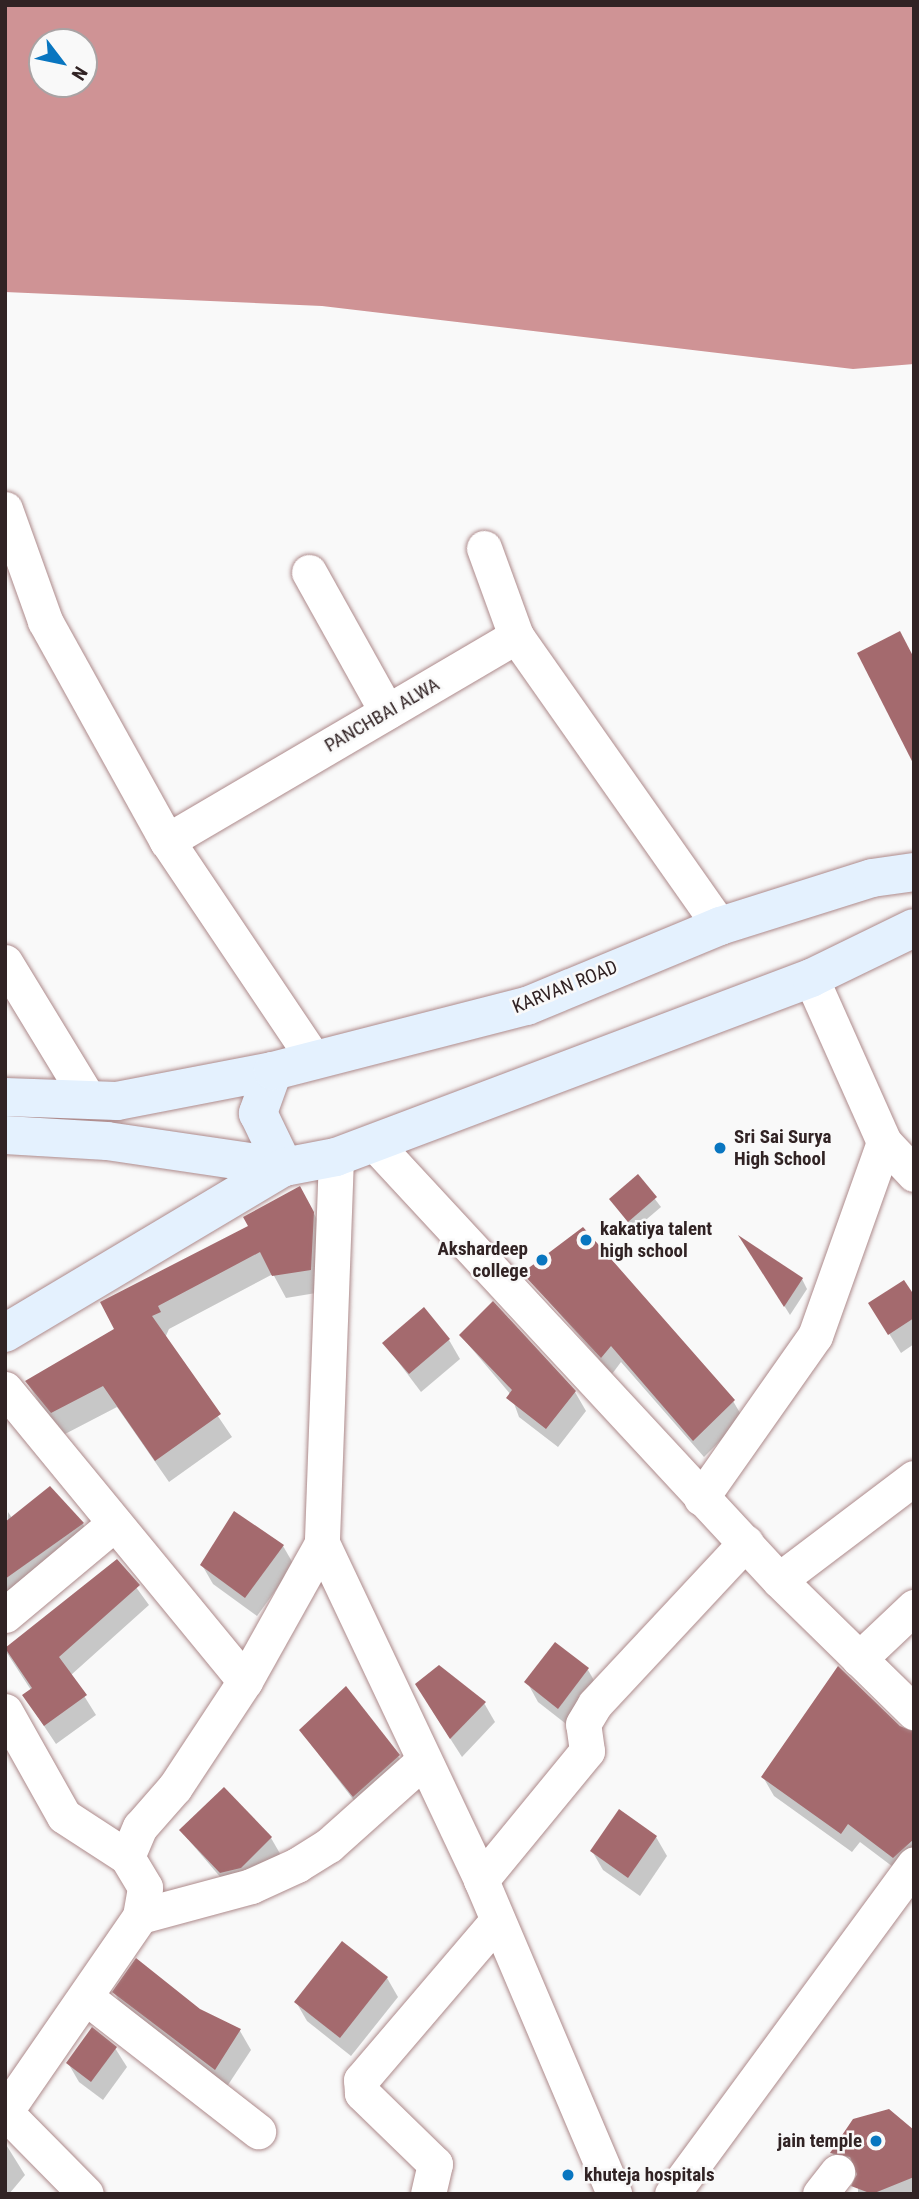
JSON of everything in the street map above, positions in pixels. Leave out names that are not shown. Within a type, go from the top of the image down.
[{"type":"street","points":[[5,509],[44,621],[167,841],[313,1058]]},
{"type":"street","points":[[484,548],[516,636],[720,926]]},
{"type":"street","points":[[309,572],[387,712]]},
{"type":"street","name":"PANCHBAI ALWA","points":[[167,841],[516,636]]},
{"type":"street","name":"KARVAN ROAD","points":[[5,1097],[117,1101],[273,1071],[313,1058],[527,1006],[720,926],[872,878],[914,872]]},
{"type":"street","points":[[5,1135],[107,1141],[284,1167],[336,1157],[811,978],[914,928]]},
{"type":"street","points":[[5,962],[89,1100]]},
{"type":"street","points":[[811,978],[884,1142],[914,1174]]},
{"type":"street","points":[[273,1071],[258,1113],[284,1167]]},
{"type":"street","points":[[701,1498],[815,1336],[884,1142]]},
{"type":"street","points":[[374,1143],[701,1498],[746,1542],[779,1580],[914,1712]]},
{"type":"street","points":[[127,1857],[140,1827],[175,1787],[245,1681],[321,1543],[336,1157]]},
{"type":"street","points":[[5,1333],[284,1167]]},
{"type":"street","points":[[5,1389],[245,1681]]},
{"type":"street","points":[[779,1580],[914,1478]]},
{"type":"street","points":[[5,1615],[115,1523]]},
{"type":"street","points":[[481,1880],[587,1751],[583,1724],[595,1704],[746,1542]]},
{"type":"street","points":[[321,1543],[481,1880],[614,2194]]},
{"type":"street","points":[[859,1658],[914,1606]]},
{"type":"street","points":[[5,1712],[64,1816],[127,1857],[145,1887],[140,1916],[87,1998],[5,2112],[86,2194]]},
{"type":"street","points":[[140,1916],[251,1886],[297,1866],[329,1845],[424,1760]]},
{"type":"street","points":[[672,2194],[914,1864]]},
{"type":"street","points":[[428,2194],[435,2164],[362,2093],[361,2080],[497,1921]]},
{"type":"street","points":[[87,1998],[258,2131]]},
{"type":"shaded area","points":[[5,5],[914,5],[914,364],[853,369],[322,306],[5,292]]},
{"type":"building","points":[[900,631],[914,658],[914,765],[857,653]]},
{"type":"building","points":[[638,1174],[657,1197],[628,1222],[609,1199]]},
{"type":"building","points":[[300,1186],[314,1212],[311,1270],[272,1276],[260,1252],[158,1306],[161,1312],[152,1316],[221,1414],[155,1461],[103,1386],[51,1413],[25,1381],[114,1329],[100,1302],[248,1226],[243,1217]]},
{"type":"building","points":[[583,1227],[735,1400],[693,1441],[611,1346],[601,1358],[522,1273]]},
{"type":"building","points":[[738,1235],[803,1278],[784,1307]]},
{"type":"building","points":[[904,1280],[914,1295],[914,1318],[888,1335],[868,1303]]},
{"type":"building","points":[[493,1301],[576,1391],[546,1429],[506,1398],[512,1390],[459,1335]]},
{"type":"building","points":[[424,1307],[450,1339],[409,1374],[382,1343]]},
{"type":"building","points":[[50,1486],[84,1523],[5,1579],[5,1522]]},
{"type":"building","points":[[234,1511],[284,1545],[245,1598],[200,1565]]},
{"type":"building","points":[[117,1559],[140,1585],[59,1657],[87,1695],[44,1726],[22,1695],[32,1688],[5,1648]]},
{"type":"building","points":[[555,1642],[589,1668],[558,1709],[524,1682]]},
{"type":"building","points":[[439,1665],[486,1702],[450,1739],[415,1684]]},
{"type":"building","points":[[838,1666],[900,1726],[914,1732],[914,1839],[893,1858],[848,1824],[841,1834],[761,1777]]},
{"type":"building","points":[[346,1686],[400,1755],[353,1797],[299,1730]]},
{"type":"building","points":[[224,1787],[272,1837],[241,1868],[220,1873],[179,1830]]},
{"type":"building","points":[[619,1809],[657,1836],[628,1878],[590,1851]]},
{"type":"building","points":[[342,1941],[388,1977],[340,2038],[294,2002]]},
{"type":"building","points":[[136,1958],[200,2009],[241,2029],[215,2070],[112,1992]]},
{"type":"building","points":[[92,2027],[117,2047],[91,2082],[66,2063]]},
{"type":"building","name":"jain temple","points":[[889,2109],[914,2130],[914,2177],[872,2194],[851,2186],[857,2174],[850,2157],[830,2153],[853,2119]]},
{"type":"place","name":"Sri Sai Surya High School","points":[[720,1148]]},
{"type":"place","name":"kakatiya talent high school","points":[[586,1240]]},
{"type":"place","name":"Akshardeep college","points":[[542,1260]]},
{"type":"place","name":"jain temple","points":[[876,2141]]},
{"type":"place","name":"khuteja hospitals","points":[[568,2175]]}]
